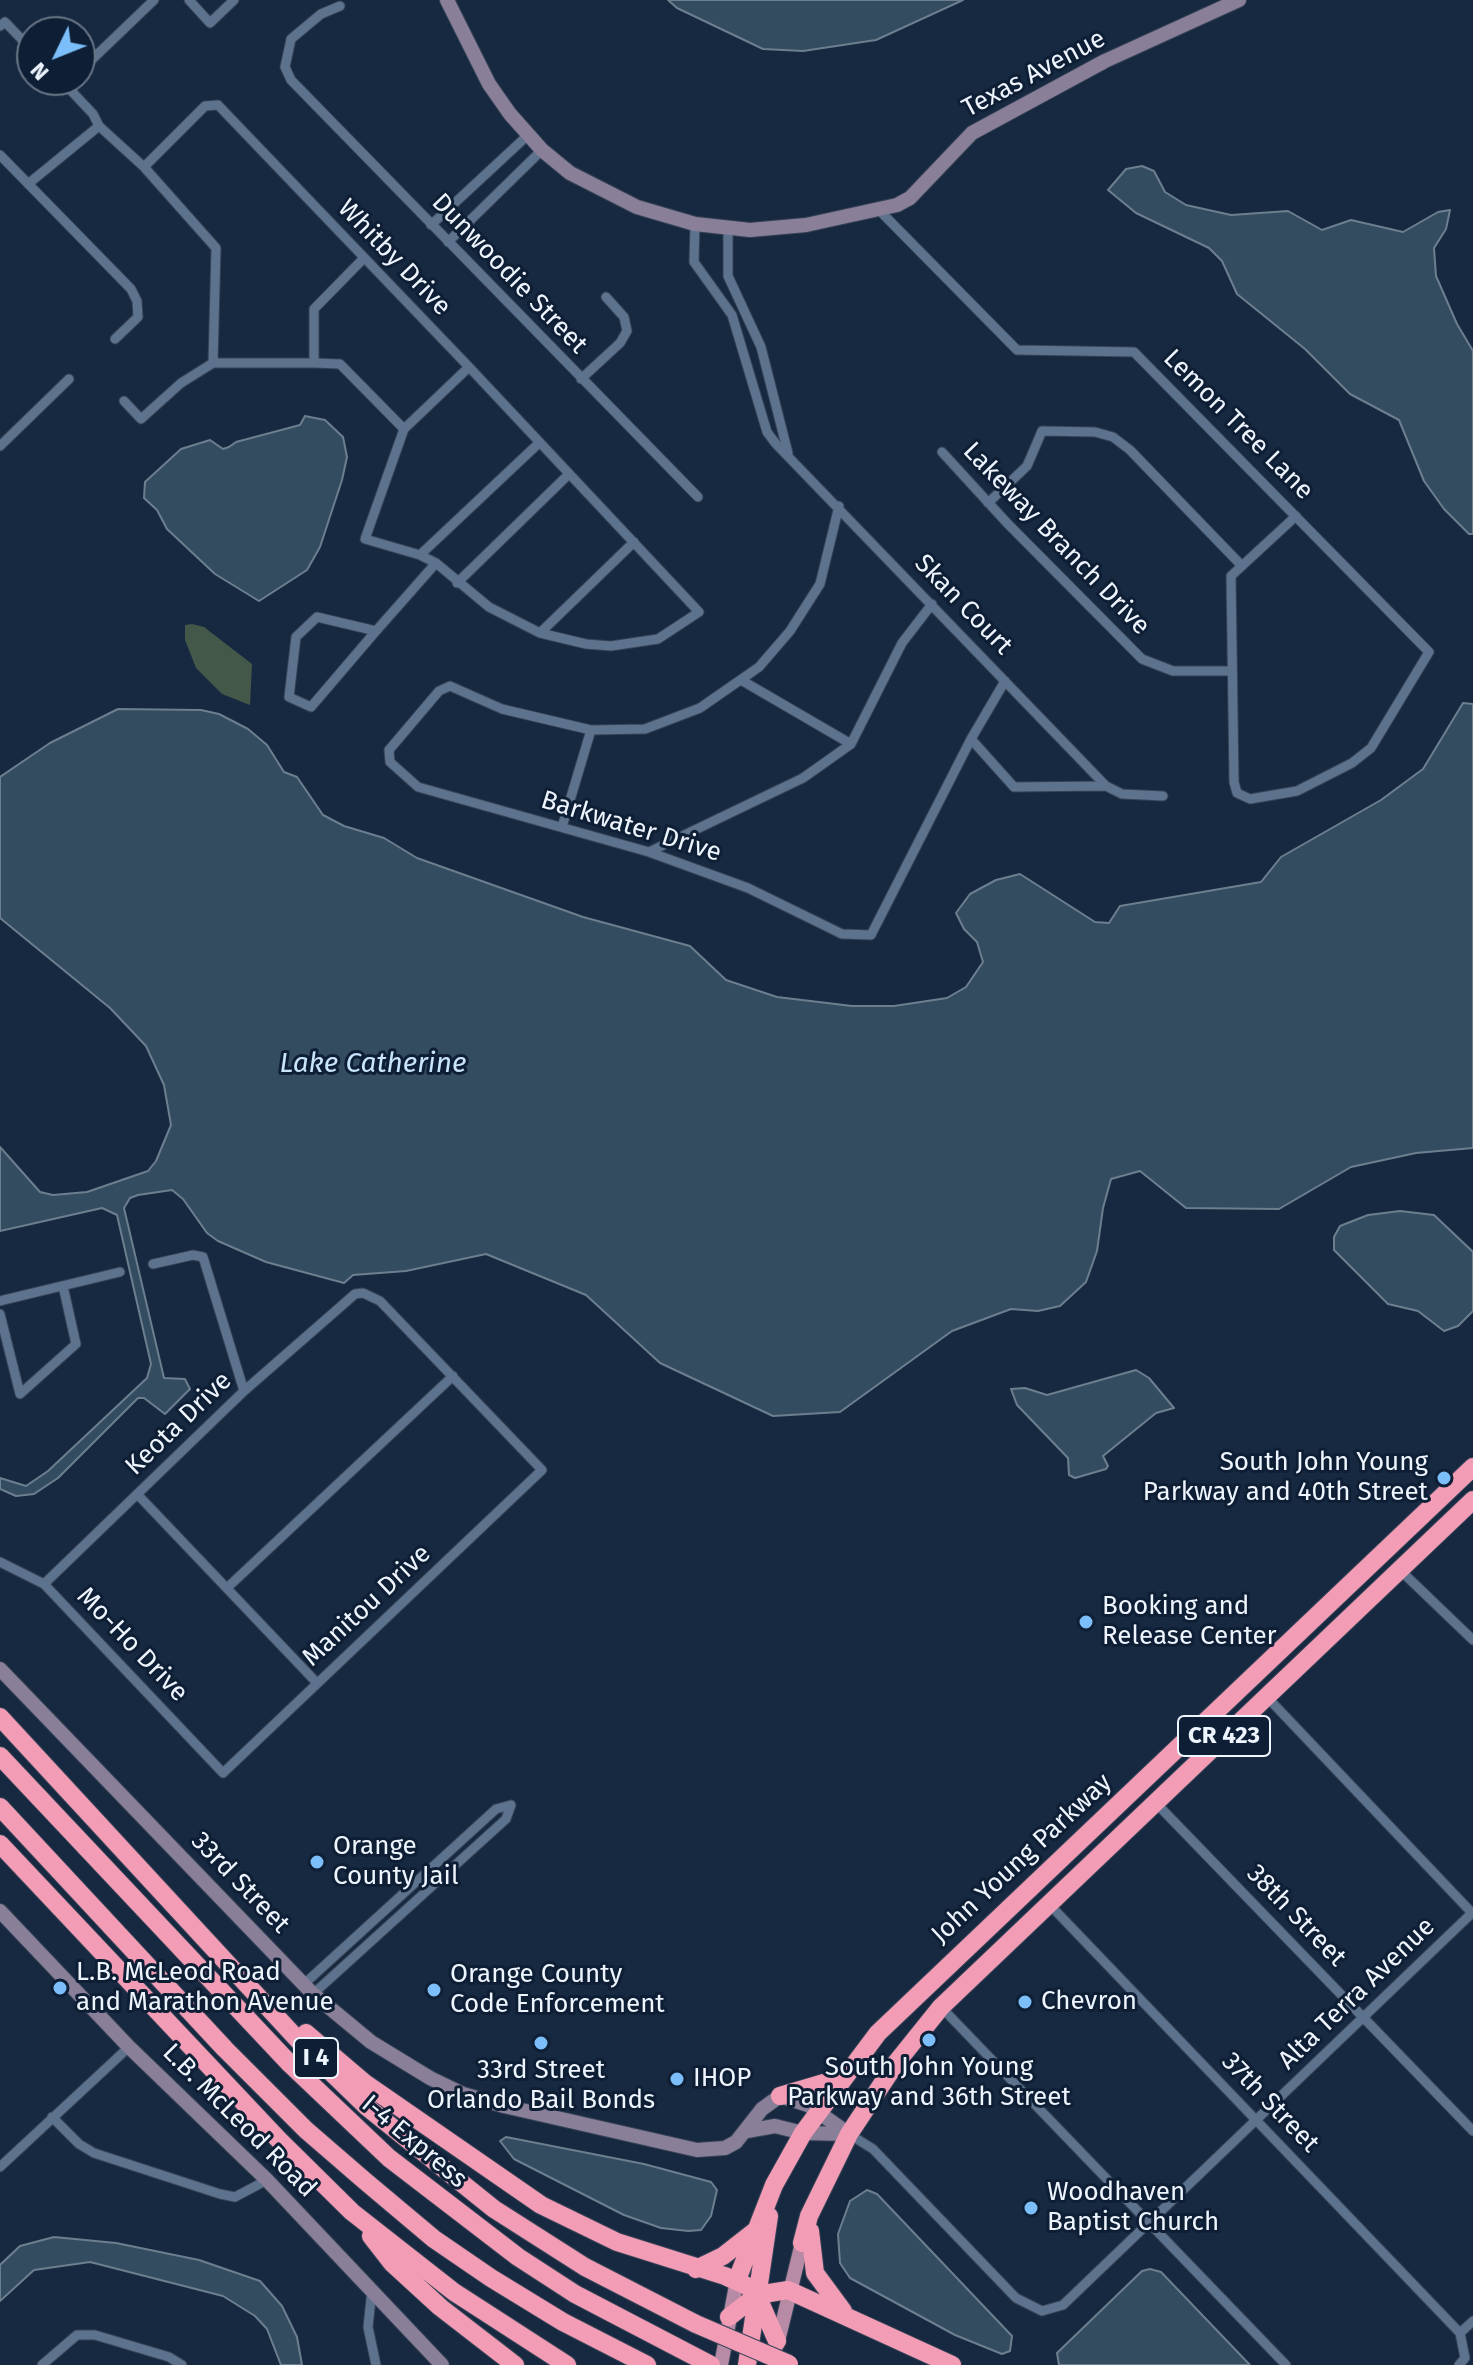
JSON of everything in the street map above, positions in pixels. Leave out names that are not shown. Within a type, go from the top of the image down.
[{"type":"highway","name":"John Young Parkway","points":[[737,2280],[774,2185],[803,2133],[841,2078],[903,2007],[1473,1467]]},
{"type":"highway","name":"John Young Parkway","points":[[802,2243],[809,2216],[849,2134],[896,2063],[941,2007],[1473,1500]]},
{"type":"highway","points":[[1266,1696],[1270,1680],[1297,1634]]},
{"type":"highway","name":"I 4","points":[[0,1717],[217,1954],[336,2078],[436,2166],[585,2267],[785,2365]]},
{"type":"highway","name":"I-4 Express","points":[[0,1756],[290,2064],[389,2158],[518,2257],[575,2294],[711,2365]]},
{"type":"highway","points":[[0,1807],[225,2049],[306,2130],[434,2239],[628,2365]]},
{"type":"highway","points":[[0,1844],[279,2140],[352,2212],[454,2292],[567,2365]]},
{"type":"highway","points":[[1048,1903],[1063,1855]]},
{"type":"highway","points":[[217,1954],[366,2084],[498,2178],[578,2225],[696,2269],[737,2280],[757,2295],[777,2341]]},
{"type":"highway","points":[[780,2096],[841,2078]]},
{"type":"highway","points":[[747,2365],[774,2185]]},
{"type":"highway","points":[[352,2212],[392,2263],[440,2307],[515,2365]]},
{"type":"highway","points":[[809,2216],[810,2256],[815,2273],[832,2299],[852,2321]]},
{"type":"highway","points":[[696,2269],[723,2256],[755,2231]]},
{"type":"highway","points":[[729,2317],[757,2295],[788,2290],[952,2365]]},
{"type":"highway","points":[[563,2322],[647,2365]]},
{"type":"main road","name":"John Young Parkway","points":[[785,2365],[777,2341],[802,2243]]},
{"type":"main road","name":"John Young Parkway","points":[[721,2365],[737,2280]]},
{"type":"street","points":[[96,56],[154,0]]},
{"type":"street","points":[[189,0],[210,23],[234,0]]},
{"type":"street","name":"Texas Avenue","points":[[447,0],[489,84],[528,135],[570,173],[637,207],[695,224],[728,228],[806,225],[878,209],[910,198],[954,148],[986,125],[1105,61],[1239,0]]},
{"type":"street","name":"Dunwoodie Street","points":[[340,6],[321,14],[291,39],[285,67],[291,80],[698,497]]},
{"type":"street","points":[[0,26],[5,22],[16,33]]},
{"type":"street","points":[[77,96],[99,126],[144,167],[216,248],[213,363]]},
{"type":"street","name":"Whitby Drive","points":[[144,167],[205,106],[218,105],[699,612],[658,639],[611,646],[540,633]]},
{"type":"street","points":[[28,184],[99,126]]},
{"type":"street","points":[[431,225],[528,135]]},
{"type":"street","points":[[448,242],[542,150]]},
{"type":"street","points":[[0,155],[131,289],[139,310],[138,317],[115,339]]},
{"type":"street","name":"Lemon Tree Lane","points":[[878,209],[1017,350],[1134,352],[1429,652],[1371,748],[1352,763],[1286,794],[1250,799],[1237,793],[1230,671]]},
{"type":"street","name":"Skan Court","points":[[695,224],[694,262],[732,315],[767,432],[1106,786]]},
{"type":"street","name":"Skan Court","points":[[728,228],[728,276],[761,347],[788,453]]},
{"type":"street","points":[[314,363],[314,309],[363,259]]},
{"type":"street","points":[[581,379],[620,343],[627,331],[624,317],[606,297]]},
{"type":"street","points":[[124,401],[141,419],[181,383],[213,363],[340,364],[404,429]]},
{"type":"street","points":[[469,367],[404,429],[365,539],[420,555],[436,563],[489,607],[540,633],[634,542]]},
{"type":"street","points":[[0,446],[69,379]]},
{"type":"street","points":[[988,503],[1027,466],[1042,431],[1095,432],[1113,437],[1130,450],[1242,566]]},
{"type":"street","points":[[420,555],[539,443]]},
{"type":"street","name":"Lakeway Branch Drive","points":[[942,452],[1142,659],[1173,671],[1230,671]]},
{"type":"street","points":[[457,583],[569,474]]},
{"type":"street","points":[[562,827],[591,730],[645,729],[667,723],[700,708],[741,680],[779,646],[820,584],[839,506]]},
{"type":"street","points":[[1230,671],[1231,576],[1296,516]]},
{"type":"street","points":[[376,631],[317,617],[296,637],[289,697],[311,707],[436,563]]},
{"type":"street","points":[[649,852],[803,778],[851,744],[902,643],[932,604]]},
{"type":"street","points":[[741,680],[851,744]]},
{"type":"street","points":[[1005,681],[971,739],[1014,787],[1106,786],[1139,797],[1163,796]]},
{"type":"street","name":"Barkwater Drive","points":[[591,730],[502,709],[460,687],[450,686],[439,691],[389,750],[390,762],[418,787],[649,852],[748,888],[842,934],[871,935],[971,739]]},
{"type":"street","points":[[153,1264],[193,1255],[203,1257],[244,1391]]},
{"type":"street","points":[[0,1301],[120,1272]]},
{"type":"street","points":[[0,1314],[20,1394],[76,1344],[63,1286]]},
{"type":"street","name":"Keota Drive","points":[[44,1584],[244,1391],[347,1298],[363,1293],[380,1301],[453,1376]]},
{"type":"street","points":[[228,1587],[453,1376]]},
{"type":"street","name":"Manitou Drive","points":[[223,1773],[542,1470],[453,1376]]},
{"type":"street","points":[[138,1495],[317,1683]]},
{"type":"street","name":"Mo-Ho Drive","points":[[0,1562],[44,1584],[223,1773]]},
{"type":"street","points":[[1399,1569],[1473,1640]]},
{"type":"street","name":"33rd Street","points":[[0,1669],[308,1989],[379,2048],[430,2078],[473,2097],[697,2150],[725,2148],[747,2131],[762,2109],[780,2096]]},
{"type":"street","points":[[1266,1696],[1472,1914]]},
{"type":"street","name":"38th Street","points":[[1155,1802],[1473,2131]]},
{"type":"street","points":[[511,1805],[506,1819],[308,1989],[496,1809],[511,1805]]},
{"type":"street","name":"37th Street","points":[[1048,1903],[1460,2333]]},
{"type":"street","name":"L.B. McLeod Road","points":[[0,1911],[129,2047],[267,2180],[442,2365]]},
{"type":"street","name":"Alta Terra Avenue","points":[[849,2134],[873,2149],[1016,2298],[1042,2311],[1063,2305],[1472,1914]]},
{"type":"street","points":[[941,2007],[1286,2365]]},
{"type":"street","points":[[0,2167],[129,2047]]},
{"type":"street","points":[[780,2096],[797,2100],[818,2111],[849,2134]]},
{"type":"street","points":[[52,2117],[79,2144],[94,2153],[220,2194],[235,2197],[267,2180]]},
{"type":"street","name":"33rd Street","points":[[747,2131],[775,2126],[803,2133],[849,2134]]},
{"type":"street","points":[[372,2290],[368,2327],[376,2365]]},
{"type":"street","points":[[1459,2365],[1465,2358],[1460,2333],[1473,2321]]},
{"type":"street","points":[[42,2365],[77,2335],[95,2335],[169,2357],[182,2365]]},
{"type":"green space","points":[[185,625],[204,627],[252,664],[250,705],[222,694],[196,668],[185,640]]},
{"type":"water","points":[[668,0],[963,0],[876,40],[803,51],[763,49],[677,8]]},
{"type":"water","points":[[1142,166],[1154,171],[1165,192],[1186,205],[1231,215],[1288,211],[1322,230],[1351,220],[1403,232],[1438,212],[1450,210],[1446,229],[1434,248],[1436,276],[1457,324],[1473,351],[1473,534],[1469,534],[1444,509],[1424,481],[1399,420],[1350,394],[1305,349],[1237,294],[1222,261],[1209,248],[1136,213],[1108,190],[1126,169]]},
{"type":"water","points":[[305,416],[325,420],[343,437],[347,457],[342,480],[320,547],[307,570],[259,601],[215,574],[167,529],[157,510],[144,498],[145,482],[181,449],[210,440],[223,449],[236,442],[300,425]]},
{"type":"water","name":"Lake Catherine","points":[[1463,703],[1473,704],[1473,1148],[1416,1153],[1351,1167],[1279,1209],[1186,1208],[1140,1171],[1111,1179],[1097,1251],[1086,1282],[1060,1306],[1038,1311],[1011,1309],[952,1331],[840,1412],[773,1416],[660,1363],[586,1295],[486,1254],[406,1271],[353,1275],[344,1283],[266,1262],[218,1241],[207,1233],[183,1199],[172,1190],[138,1195],[130,1198],[124,1208],[164,1378],[185,1379],[190,1389],[165,1414],[144,1398],[138,1398],[58,1478],[34,1494],[16,1496],[0,1489],[0,1478],[26,1486],[48,1471],[147,1378],[151,1364],[117,1215],[102,1208],[0,1231],[0,1147],[40,1192],[53,1195],[87,1192],[148,1171],[156,1161],[171,1125],[164,1085],[146,1046],[110,1008],[0,918],[0,777],[50,743],[118,709],[201,710],[219,714],[248,729],[267,745],[284,772],[297,777],[323,815],[344,826],[384,838],[417,858],[583,917],[690,946],[726,980],[777,997],[852,1006],[894,1006],[947,998],[966,987],[983,962],[977,942],[964,929],[956,913],[970,894],[996,880],[1020,874],[1095,922],[1109,923],[1120,906],[1261,882],[1281,857],[1381,800],[1423,769]]},
{"type":"water","points":[[1400,1211],[1434,1215],[1473,1252],[1473,1311],[1458,1326],[1444,1331],[1418,1311],[1388,1304],[1334,1250],[1334,1237],[1340,1226],[1368,1215]]},
{"type":"water","points":[[1136,1370],[1149,1378],[1174,1408],[1156,1413],[1103,1456],[1108,1466],[1106,1469],[1075,1478],[1069,1475],[1068,1458],[1017,1405],[1011,1389],[1025,1388],[1047,1395]]},
{"type":"water","points":[[506,2137],[644,2164],[711,2182],[717,2190],[711,2216],[701,2230],[688,2231],[661,2228],[624,2215],[514,2159],[500,2141]]},
{"type":"water","points":[[867,2190],[877,2194],[1012,2336],[1010,2351],[1002,2354],[955,2335],[850,2278],[840,2263],[838,2234],[850,2201]]},
{"type":"water","points":[[54,2237],[116,2243],[199,2260],[260,2281],[282,2306],[297,2337],[302,2365],[281,2365],[267,2329],[255,2316],[223,2296],[90,2262],[34,2270],[0,2301],[0,2265],[20,2246]]},
{"type":"water","points":[[1150,2269],[1161,2272],[1250,2365],[1059,2365],[1057,2353],[1142,2271]]},
{"type":"place","name":"South John Young Parkway and 40th Street","points":[[1444,1478]]},
{"type":"place","name":"Booking and Release Center","points":[[1086,1622]]},
{"type":"place","name":"Orange County Jail","points":[[317,1862]]},
{"type":"place","name":"L.B. McLeod Road and Marathon Avenue","points":[[60,1988]]},
{"type":"place","name":"Orange County Code Enforcement","points":[[434,1990]]},
{"type":"place","name":"Chevron","points":[[1025,2002]]},
{"type":"place","name":"South John Young Parkway and 36th Street","points":[[929,2040]]},
{"type":"place","name":"33rd Street Orlando Bail Bonds","points":[[541,2043]]},
{"type":"place","name":"IHOP","points":[[677,2079]]},
{"type":"place","name":"Woodhaven Baptist Church","points":[[1031,2208]]}]
